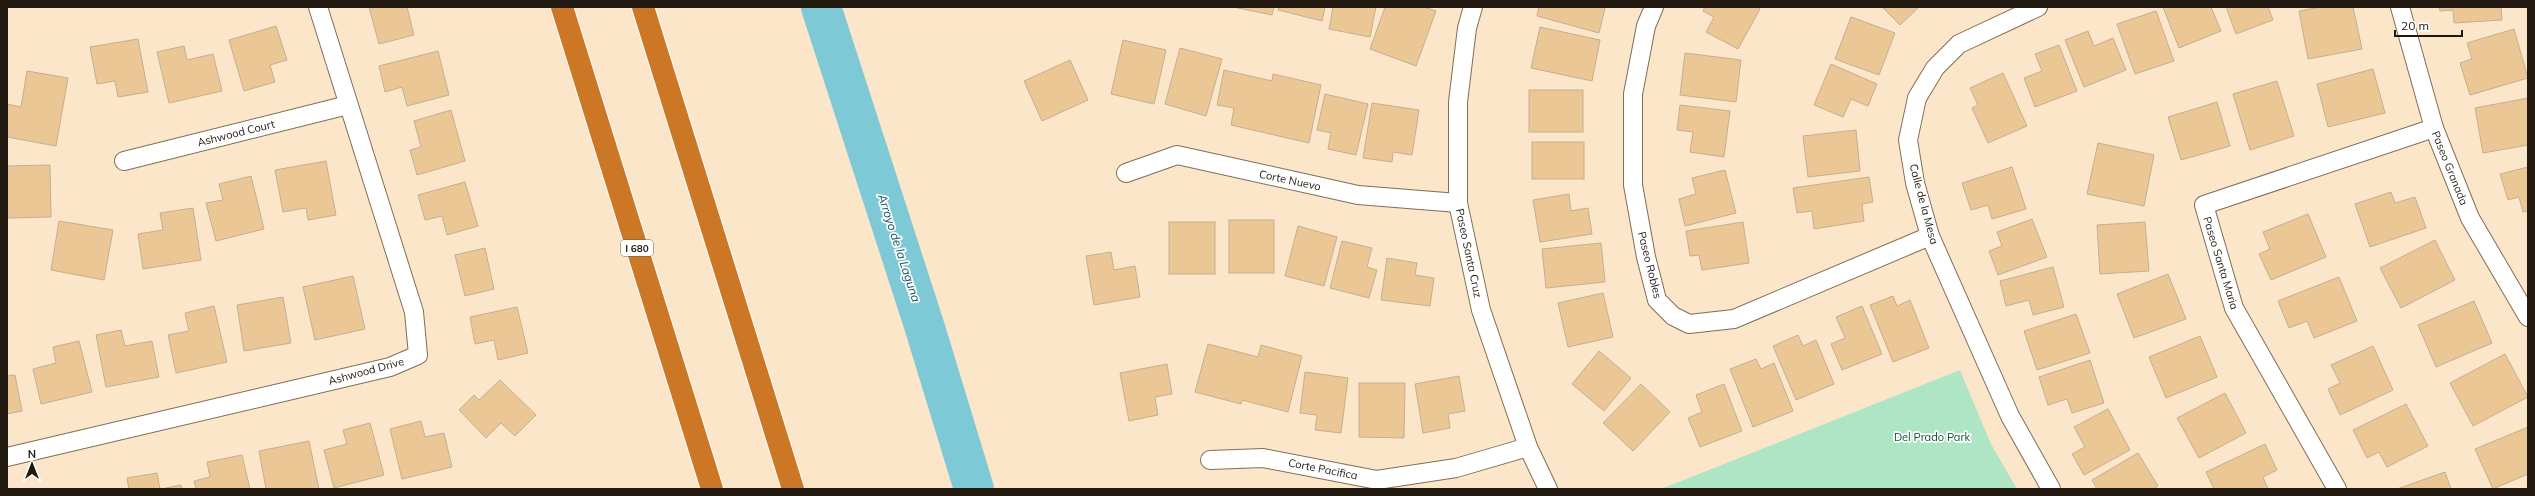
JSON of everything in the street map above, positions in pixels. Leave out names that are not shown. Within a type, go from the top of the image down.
[{"type":"highway","name":"I 680","points":[[562,7],[712,489]]},
{"type":"highway","points":[[643,7],[793,489]]},
{"type":"street","name":"Ashwood Drive","points":[[7,457],[390,367],[418,355],[414,312],[318,7]]},
{"type":"street","name":"Paseo Santa Cruz","points":[[1473,7],[1467,28],[1458,102],[1458,203],[1481,310],[1528,448],[1548,489]]},
{"type":"street","name":"Paseo Robles","points":[[1654,7],[1646,26],[1632,94],[1632,185],[1646,257],[1657,300],[1673,316],[1689,324],[1734,319],[1930,236]]},
{"type":"street","name":"Calle de la Mesa","points":[[2038,7],[1959,44],[1935,68],[1917,98],[1908,140],[1915,182],[1930,236],[2010,416],[2051,489]]},
{"type":"street","name":"Paseo Granada","points":[[2400,7],[2434,128],[2470,218],[2528,317]]},
{"type":"street","name":"Ashwood Court","points":[[124,161],[348,105]]},
{"type":"street","name":"Paseo Santa Maria","points":[[2337,489],[2234,308],[2204,205],[2434,128]]},
{"type":"street","name":"Corte Nuevo","points":[[1126,173],[1177,155],[1358,195],[1458,203]]},
{"type":"street","name":"Corte Pacifica","points":[[1210,460],[1263,458],[1377,480],[1456,468],[1528,448]]},
{"type":"green space","name":"Del Prado Park","points":[[1960,370],[1991,444],[2017,489],[1661,489]]},
{"type":"building","points":[[369,7],[407,7],[414,35],[379,44]]},
{"type":"building","points":[[1233,7],[1274,7],[1272,15]]},
{"type":"building","points":[[1279,7],[1325,7],[1322,21],[1278,10]]},
{"type":"building","points":[[1333,7],[1376,7],[1370,37],[1329,29]]},
{"type":"building","points":[[1385,7],[1424,7],[1436,11],[1416,66],[1370,49]]},
{"type":"building","points":[[1539,7],[1605,8],[1599,33],[1537,16]]},
{"type":"building","points":[[1705,7],[1757,7],[1760,9],[1738,49],[1706,32],[1714,17],[1703,11]]},
{"type":"building","points":[[1882,7],[1919,7],[1900,25]]},
{"type":"building","points":[[2163,7],[2211,7],[2221,31],[2179,48]]},
{"type":"building","points":[[2226,7],[2268,7],[2273,20],[2236,34]]},
{"type":"building","points":[[2321,7],[2353,7],[2362,49],[2308,59],[2299,11]]},
{"type":"building","points":[[2439,7],[2501,7],[2502,20],[2454,23],[2453,10],[2440,11]]},
{"type":"building","points":[[2156,11],[2174,61],[2135,74],[2117,24]]},
{"type":"building","points":[[1851,17],[1895,33],[1879,75],[1835,59]]},
{"type":"building","points":[[276,26],[287,60],[270,65],[275,82],[244,91],[229,40]]},
{"type":"building","points":[[1540,27],[1600,40],[1592,81],[1531,68]]},
{"type":"building","points":[[2514,29],[2528,78],[2470,95],[2460,63],[2472,59],[2467,43]]},
{"type":"building","points":[[2088,31],[2094,46],[2113,38],[2126,70],[2084,87],[2065,40]]},
{"type":"building","points":[[138,39],[148,92],[118,97],[115,81],[97,84],[90,47]]},
{"type":"building","points":[[1123,40],[1166,50],[1154,104],[1111,94]]},
{"type":"building","points":[[2059,45],[2077,91],[2035,107],[2024,78],[2042,71],[2035,54]]},
{"type":"building","points":[[184,46],[187,60],[213,54],[222,91],[169,103],[157,52]]},
{"type":"building","points":[[1180,48],[1222,59],[1206,116],[1165,104]]},
{"type":"building","points":[[438,51],[449,95],[407,106],[402,87],[385,92],[379,66]]},
{"type":"building","points":[[1685,53],[1741,60],[1736,102],[1680,95]]},
{"type":"building","points":[[1070,60],[1088,100],[1042,121],[1024,81]]},
{"type":"building","points":[[1831,64],[1877,84],[1868,106],[1851,99],[1843,117],[1814,105]]},
{"type":"building","points":[[2373,69],[2385,113],[2328,127],[2317,84]]},
{"type":"building","points":[[1224,70],[1272,81],[1273,74],[1321,85],[1309,143],[1231,125],[1234,108],[1217,105]]},
{"type":"building","points":[[27,71],[68,78],[56,146],[7,137],[7,104],[21,107]]},
{"type":"building","points":[[2003,73],[2027,126],[1988,143],[1972,108],[1978,105],[1970,88]]},
{"type":"building","points":[[2277,81],[2294,136],[2250,150],[2233,94]]},
{"type":"building","points":[[1529,90],[1583,90],[1583,132],[1529,132]]},
{"type":"building","points":[[1325,94],[1368,104],[1356,155],[1328,149],[1331,133],[1317,130]]},
{"type":"building","points":[[2528,98],[2528,145],[2483,153],[2475,108]]},
{"type":"building","points":[[2217,102],[2230,146],[2181,160],[2168,117]]},
{"type":"building","points":[[1372,103],[1419,110],[1412,155],[1393,152],[1392,162],[1363,158]]},
{"type":"building","points":[[1680,105],[1730,111],[1724,157],[1690,152],[1693,132],[1677,130]]},
{"type":"building","points":[[451,110],[465,161],[417,175],[410,150],[421,147],[414,121]]},
{"type":"building","points":[[1856,130],[1860,171],[1808,177],[1803,136]]},
{"type":"building","points":[[1532,142],[1584,142],[1584,179],[1532,179]]},
{"type":"building","points":[[2098,143],[2154,155],[2144,206],[2087,194]]},
{"type":"building","points":[[326,161],[336,215],[308,220],[306,208],[283,212],[275,170]]},
{"type":"building","points":[[50,165],[51,217],[7,218],[7,166]]},
{"type":"building","points":[[2012,167],[2026,209],[1992,219],[1988,205],[1971,210],[1962,183]]},
{"type":"building","points":[[2528,167],[2528,211],[2523,212],[2519,197],[2508,200],[2500,174]]},
{"type":"building","points":[[1725,170],[1736,213],[1685,226],[1679,199],[1696,194],[1692,178]]},
{"type":"building","points":[[251,176],[264,229],[216,241],[206,203],[223,200],[219,184]]},
{"type":"building","points":[[1869,177],[1873,202],[1862,204],[1864,221],[1814,229],[1812,211],[1797,213],[1793,188]]},
{"type":"building","points":[[465,182],[478,226],[447,235],[442,216],[425,220],[418,195]]},
{"type":"building","points":[[2391,192],[2395,203],[2415,197],[2426,228],[2370,247],[2355,204]]},
{"type":"building","points":[[1569,194],[1571,211],[1588,208],[1592,234],[1540,242],[1533,200]]},
{"type":"building","points":[[193,208],[201,260],[143,269],[138,234],[163,230],[160,213]]},
{"type":"building","points":[[2308,214],[2326,257],[2271,280],[2259,254],[2270,249],[2263,232]]},
{"type":"building","points":[[2032,219],[2047,257],[1998,275],[1989,251],[2002,246],[1997,232]]},
{"type":"building","points":[[1229,220],[1274,220],[1274,273],[1229,273]]},
{"type":"building","points":[[59,221],[113,230],[104,280],[51,270]]},
{"type":"building","points":[[1169,222],[1215,222],[1215,274],[1169,274]]},
{"type":"building","points":[[1743,222],[1749,263],[1702,270],[1699,255],[1690,256],[1686,231]]},
{"type":"building","points":[[2145,222],[2149,271],[2100,274],[2097,225]]},
{"type":"building","points":[[1298,226],[1337,237],[1324,286],[1285,276]]},
{"type":"building","points":[[2435,240],[2455,280],[2401,308],[2380,268]]},
{"type":"building","points":[[1342,241],[1372,248],[1367,267],[1377,270],[1369,298],[1330,288]]},
{"type":"building","points":[[1601,243],[1605,282],[1546,288],[1542,249]]},
{"type":"building","points":[[485,248],[494,289],[465,296],[455,255]]},
{"type":"building","points":[[1111,252],[1114,270],[1135,266],[1140,297],[1094,305],[1086,256]]},
{"type":"building","points":[[1387,258],[1417,263],[1415,275],[1434,278],[1430,306],[1381,300]]},
{"type":"building","points":[[2053,267],[2064,307],[2033,315],[2029,300],[2006,306],[2000,281]]},
{"type":"building","points":[[2168,274],[2186,319],[2134,338],[2117,294]]},
{"type":"building","points":[[353,276],[365,329],[315,340],[303,287]]},
{"type":"building","points":[[2339,277],[2357,321],[2314,338],[2307,321],[2289,328],[2278,301]]},
{"type":"building","points":[[1603,293],[1613,337],[1568,347],[1558,303]]},
{"type":"building","points":[[1893,296],[1897,306],[1910,300],[1929,348],[1893,362],[1870,305]]},
{"type":"building","points":[[283,297],[291,343],[244,351],[237,305]]},
{"type":"building","points":[[2474,301],[2492,343],[2436,367],[2418,325]]},
{"type":"building","points":[[214,306],[227,362],[176,373],[168,335],[189,331],[185,313]]},
{"type":"building","points":[[1862,306],[1882,354],[1842,370],[1831,344],[1845,338],[1836,317]]},
{"type":"building","points":[[517,307],[528,353],[498,360],[494,340],[475,344],[470,317]]},
{"type":"building","points":[[2076,314],[2090,353],[2037,370],[2024,331]]},
{"type":"building","points":[[121,330],[125,346],[152,341],[159,377],[106,387],[96,335]]},
{"type":"building","points":[[1798,335],[1803,346],[1816,340],[1834,384],[1796,400],[1773,346]]},
{"type":"building","points":[[2200,336],[2217,377],[2166,398],[2149,357]]},
{"type":"building","points":[[79,341],[92,392],[41,404],[33,369],[56,363],[53,347]]},
{"type":"building","points":[[1208,344],[1258,357],[1261,345],[1302,356],[1288,412],[1242,400],[1241,404],[1195,392]]},
{"type":"building","points":[[2373,346],[2393,390],[2340,415],[2328,389],[2340,383],[2331,365]]},
{"type":"building","points":[[1599,351],[1631,378],[1604,411],[1572,384]]},
{"type":"building","points":[[2505,354],[2528,397],[2473,426],[2450,383]]},
{"type":"building","points":[[1756,359],[1761,369],[1774,363],[1793,411],[1753,427],[1730,369]]},
{"type":"building","points":[[2090,360],[2104,403],[2072,413],[2067,399],[2048,405],[2039,377]]},
{"type":"building","points":[[1167,364],[1172,394],[1155,397],[1158,415],[1129,421],[1120,373]]},
{"type":"building","points":[[1305,372],[1348,378],[1341,433],[1315,430],[1317,415],[1300,413]]},
{"type":"building","points":[[15,375],[22,411],[7,414],[7,376]]},
{"type":"building","points":[[1459,376],[1465,411],[1448,414],[1450,428],[1423,433],[1415,384]]},
{"type":"building","points":[[500,380],[536,415],[515,436],[501,423],[486,438],[459,410],[474,395],[479,400]]},
{"type":"building","points":[[1359,383],[1405,383],[1404,438],[1359,437]]},
{"type":"building","points":[[1641,384],[1670,412],[1633,451],[1603,423]]},
{"type":"building","points":[[1724,384],[1742,431],[1700,447],[1688,418],[1702,412],[1696,395]]},
{"type":"building","points":[[2225,393],[2246,433],[2199,458],[2177,418]]},
{"type":"building","points":[[2406,404],[2428,446],[2387,467],[2379,452],[2367,458],[2353,430]]},
{"type":"building","points":[[2108,409],[2130,450],[2084,475],[2072,454],[2085,447],[2074,427]]},
{"type":"building","points":[[421,421],[425,437],[444,433],[452,467],[402,479],[390,429]]},
{"type":"building","points":[[370,423],[384,475],[334,488],[324,450],[347,444],[343,430]]},
{"type":"building","points":[[2528,427],[2528,474],[2493,489],[2475,449]]},
{"type":"building","points":[[309,441],[319,489],[266,489],[259,451]]},
{"type":"building","points":[[2265,444],[2277,470],[2263,477],[2268,489],[2214,489],[2206,472]]},
{"type":"building","points":[[2138,453],[2158,486],[2153,489],[2097,489],[2092,480]]},
{"type":"building","points":[[242,455],[250,489],[196,489],[194,481],[210,477],[207,462]]},
{"type":"building","points":[[2445,472],[2451,489],[2397,489]]},
{"type":"building","points":[[157,473],[160,489],[129,489],[127,478]]},
{"type":"building","points":[[181,485],[182,489],[161,489]]},
{"type":"waterway","name":"Arroyo de la Laguna","points":[[821,7],[924,325],[974,489]]}]
